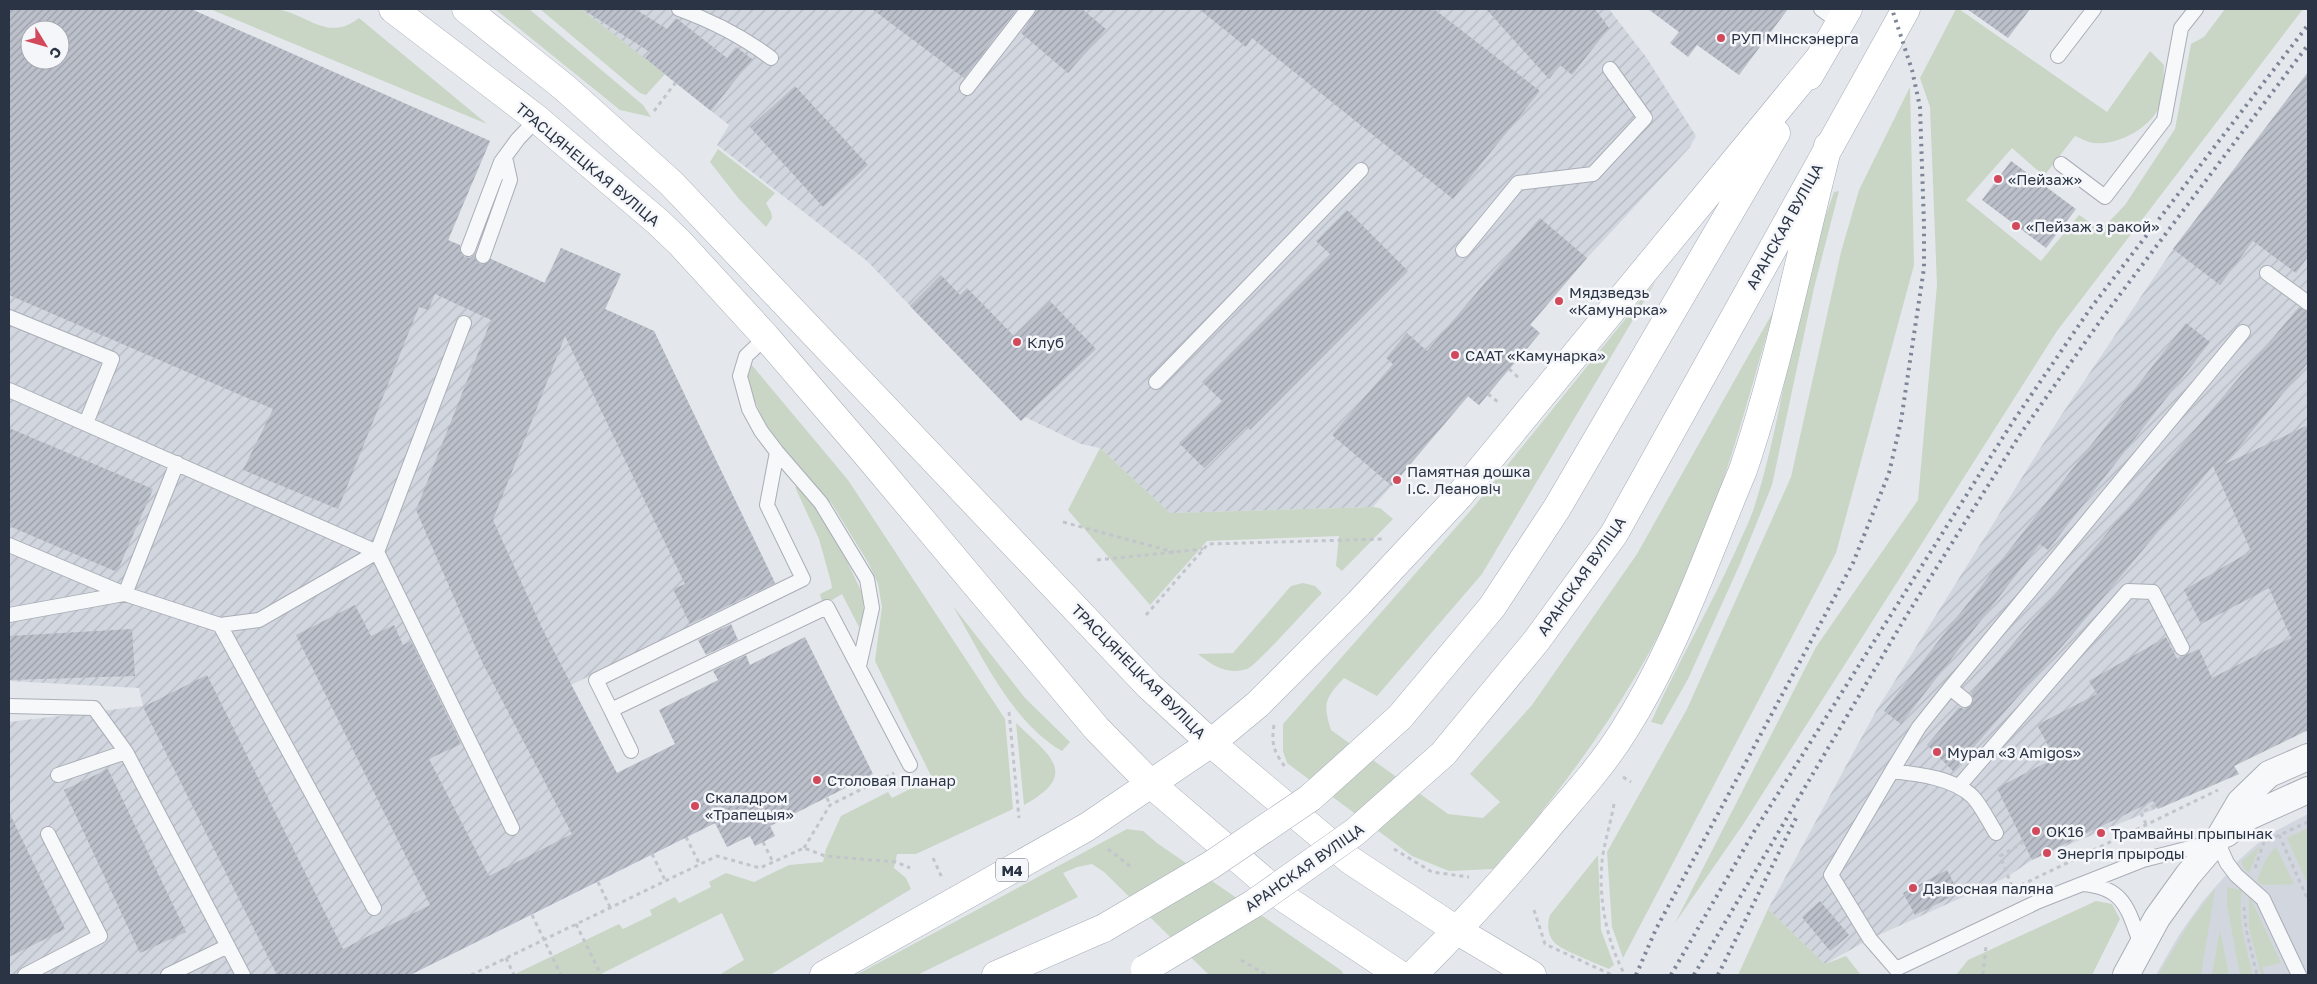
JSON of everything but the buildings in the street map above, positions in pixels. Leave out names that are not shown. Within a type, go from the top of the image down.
[{"type":"main road","name":"ТРАСЦЯНЕЦКАЯ ВУЛІЦА","points":[[393,9],[537,119],[658,222],[766,337],[1098,730],[1151,784],[1284,898],[1400,975]]},
{"type":"main road","name":"ТРАСЦЯНЕЦКАЯ ВУЛІЦА","points":[[466,9],[565,88],[671,183],[1149,686],[1211,743],[1350,860],[1458,931],[1532,975]]},
{"type":"main road","name":"АРАНСКАЯ ВУЛІЦА","points":[[1138,972],[1253,904],[1355,832],[1442,754],[1537,640],[1614,534],[1828,146],[1906,9]]},
{"type":"main road","points":[[996,975],[1104,928],[1211,865],[1310,798],[1400,717],[1492,607],[1557,508],[1818,60],[1836,14]]},
{"type":"main road","points":[[1211,743],[1258,704],[1359,603],[1459,496],[1818,60]]},
{"type":"main road","points":[[1413,975],[1458,931],[1516,866],[1602,763],[1624,730],[1666,654],[1743,470],[1753,440],[1781,348],[1802,248],[1828,146]]},
{"type":"main road","points":[[766,337],[793,311]]},
{"type":"main road","name":"М4","points":[[824,975],[1087,827],[1211,743]]},
{"type":"street","points":[[2126,975],[2157,918],[2188,875],[2217,841],[2240,802],[2269,774],[2308,756]]},
{"type":"street","points":[[2217,841],[2248,817],[2308,790]]},
{"type":"lane","points":[[679,9],[707,19],[746,39],[771,58]]},
{"type":"lane","points":[[967,88],[1028,9]]},
{"type":"lane","points":[[2058,56],[2094,9]]},
{"type":"lane","points":[[2061,164],[2106,197],[2164,120],[2181,28],[2196,9]]},
{"type":"lane","points":[[1463,250],[1518,183],[1593,174],[1645,118],[1610,69]]},
{"type":"lane","points":[[468,249],[501,162],[518,139],[537,119]]},
{"type":"lane","points":[[482,256],[510,180],[505,157]]},
{"type":"lane","points":[[1156,382],[1360,170]]},
{"type":"lane","points":[[2267,273],[2308,303]]},
{"type":"lane","points":[[9,317],[112,359],[86,422]]},
{"type":"lane","points":[[9,545],[124,594],[220,625],[259,620],[377,552],[464,323]]},
{"type":"lane","points":[[2243,332],[1919,727],[1831,875],[1870,939],[1896,969],[2039,901],[2081,884],[2143,860],[2217,841],[2227,862],[2236,875],[2263,899],[2268,907],[2299,975]]},
{"type":"lane","points":[[766,337],[746,356],[740,376],[749,409],[761,431],[777,452],[821,503],[867,578],[872,608],[859,666]]},
{"type":"lane","points":[[9,390],[86,422],[377,552],[512,828]]},
{"type":"lane","points":[[630,751],[596,680],[803,579],[767,505],[777,452]]},
{"type":"lane","points":[[124,594],[177,463]]},
{"type":"lane","points":[[1960,786],[2128,592],[2153,592],[2182,648]]},
{"type":"lane","points":[[9,615],[124,594]]},
{"type":"lane","points":[[611,710],[827,607],[910,765]]},
{"type":"lane","points":[[220,625],[374,908]]},
{"type":"lane","points":[[1950,688],[1965,700]]},
{"type":"lane","points":[[9,706],[94,708],[126,752],[244,975]]},
{"type":"lane","points":[[58,774],[126,752]]},
{"type":"lane","points":[[1892,771],[1915,774],[1960,786],[1974,798],[1996,833]]},
{"type":"lane","points":[[25,975],[100,936],[48,834]]},
{"type":"lane","points":[[2081,884],[2096,885],[2108,889],[2121,900],[2128,908],[2142,945]]},
{"type":"lane","points":[[168,975],[228,946]]},
{"type":"path","points":[[654,110],[676,82]]},
{"type":"path","points":[[1524,352],[1534,361]]},
{"type":"path","points":[[1509,369],[1519,378]]},
{"type":"path","points":[[1488,394],[1498,402]]},
{"type":"path","points":[[1063,522],[1174,552]]},
{"type":"path","points":[[1146,615],[1208,544],[1384,539]]},
{"type":"path","points":[[1097,560],[1204,548]]},
{"type":"path","points":[[1009,712],[1019,818]]},
{"type":"path","points":[[1274,722],[1272,738],[1275,754],[1286,768]]},
{"type":"path","points":[[471,975],[699,863],[717,856],[760,868],[804,848],[830,805],[878,782]]},
{"type":"path","points":[[2024,842],[2000,856],[2013,889],[2218,790]]},
{"type":"path","points":[[827,798],[830,805]]},
{"type":"path","points":[[1614,804],[1603,856],[1603,890],[1606,928],[1615,957],[1625,975]]},
{"type":"path","points":[[2146,824],[2141,813],[2155,805]]},
{"type":"path","points":[[2257,975],[2244,919],[2244,898],[2248,885],[2264,842],[2308,822]]},
{"type":"path","points":[[2279,836],[2308,900]]},
{"type":"path","points":[[686,837],[699,863]]},
{"type":"path","points":[[763,842],[774,862]]},
{"type":"path","points":[[804,848],[825,856],[896,862],[910,868]]},
{"type":"path","points":[[1108,849],[1131,867]]},
{"type":"path","points":[[1394,849],[1432,872],[1474,878]]},
{"type":"path","points":[[652,854],[666,880]]},
{"type":"path","points":[[598,882],[610,908]]},
{"type":"path","points":[[1534,910],[1545,944],[1612,975]]},
{"type":"path","points":[[532,915],[561,975]]},
{"type":"path","points":[[576,924],[601,975]]},
{"type":"path","points":[[1982,974],[1986,948]]},
{"type":"path","points":[[506,958],[514,975]]},
{"type":"path","points":[[1240,960],[1267,975]]},
{"type":"shaded area","points":[[9,9],[191,9],[490,141],[447,243],[468,249],[544,283],[561,248],[621,274],[605,309],[654,331],[776,585],[571,685],[633,804],[715,823],[410,975],[9,975],[9,722],[143,706],[139,688],[9,681]]},
{"type":"shaded area","points":[[581,9],[1609,9],[1646,57],[1696,136],[1690,147],[1587,258],[1530,324],[1540,333],[1479,405],[1468,397],[1373,507],[1170,513],[1100,448],[1081,444],[1025,417],[1021,421],[867,261],[717,145],[729,125]]},
{"type":"shaded area","points":[[2308,72],[2308,730],[2234,766],[2239,774],[2032,860],[2007,877],[1870,939],[1825,964],[1768,909],[1876,711],[2058,420],[2173,249]]},
{"type":"shaded area","points":[[2308,814],[2308,975],[2156,975],[2179,935],[2203,901],[2240,859],[2266,836]]},
{"type":"green space","points":[[210,9],[276,9],[317,24],[337,28],[348,25],[359,18],[487,124]]},
{"type":"green space","points":[[495,9],[529,9],[643,105],[651,117],[620,110]]},
{"type":"green space","points":[[540,9],[581,9],[665,74],[646,95],[640,93]]},
{"type":"green space","points":[[1956,9],[1959,9],[2107,112],[2150,51],[2164,65],[2161,103],[2154,116],[2140,129],[2112,142],[2091,142],[2075,136],[2044,176],[2012,148],[1966,200],[2041,261],[2079,215],[2101,230],[2125,205],[2175,129],[2191,44],[2204,37],[2225,9],[2303,9],[2057,331],[1742,826],[1675,923],[1816,647],[1918,500],[1937,285],[1930,107],[1920,78]]},
{"type":"green space","points":[[1910,87],[1914,265],[1836,553],[1623,958],[1612,927],[1607,852],[1687,709],[1791,477],[1841,252],[1859,190]]},
{"type":"green space","points":[[718,149],[775,193],[766,203],[772,218],[766,227],[739,199],[710,162]]},
{"type":"green space","points":[[1839,191],[1814,288],[1772,485],[1740,564],[1688,679],[1662,725],[1651,722],[1725,574],[1753,511],[1769,455],[1807,274],[1834,192]]},
{"type":"green space","points":[[1656,281],[1482,574],[1377,696],[1344,678],[1332,691],[1327,702],[1326,708],[1331,730],[1448,814],[1483,818],[1500,802],[1470,774],[1532,705],[1637,554],[1774,310],[1734,447],[1712,514],[1685,580],[1646,658],[1601,732],[1576,767],[1522,836],[1493,869],[1449,871],[1412,856],[1287,763],[1283,751],[1283,724],[1472,509]]},
{"type":"green space","points":[[751,364],[848,480],[1005,719],[1013,809],[916,854],[897,854],[894,868],[906,878],[911,889],[770,975],[719,975],[744,960],[722,913],[599,975],[513,975],[619,924],[623,929],[652,915],[650,910],[675,897],[679,903],[711,887],[709,882],[726,873],[754,882],[789,865],[823,862],[826,849],[841,816],[888,792],[892,798],[932,778],[875,661],[882,607],[878,584],[869,564],[832,504],[770,433],[745,381]]},
{"type":"green space","points":[[1100,448],[1170,513],[1373,507],[1380,508],[1393,519],[1342,571],[1336,566],[1339,536],[1207,541],[1150,605],[1068,510]]},
{"type":"green space","points":[[795,487],[803,488],[833,532],[863,595],[864,614],[859,627],[842,594],[832,600],[822,601],[820,594],[832,588],[831,582],[819,539]]},
{"type":"green space","points":[[1303,583],[1315,586],[1322,593],[1252,666],[1240,671],[1227,670],[1215,666],[1198,654],[1233,653],[1291,586]]},
{"type":"green space","points":[[953,606],[1025,698],[1070,742],[1062,751],[1044,739],[1013,705],[999,686]]},
{"type":"green space","points":[[1016,723],[1048,755],[1054,764],[1055,774],[1051,784],[1041,794],[1024,805]]},
{"type":"green space","points":[[2308,828],[2308,885],[2287,838]]},
{"type":"green space","points":[[1127,829],[1143,831],[1157,843],[1342,971],[1343,975],[1209,975],[1104,872],[1092,864],[1077,867],[1063,873],[1078,897],[917,975],[856,975]]},
{"type":"green space","points":[[2260,846],[2249,873],[2243,867],[2242,861]]},
{"type":"green space","points":[[2276,847],[2294,884],[2262,885],[2257,881],[2267,858]]},
{"type":"green space","points":[[1598,855],[1601,930],[1614,965],[1609,969],[1556,944],[1548,930],[1550,915]]},
{"type":"green space","points":[[2227,887],[2242,890],[2241,922],[2253,975],[2240,975],[2227,905]]},
{"type":"green space","points":[[2215,889],[2201,975],[2158,975],[2192,919]]},
{"type":"green space","points":[[2249,895],[2281,963],[2262,967],[2265,975],[2261,975],[2249,928]]},
{"type":"green space","points":[[2096,901],[2112,904],[2120,919],[2092,975],[1956,975],[1968,960]]},
{"type":"green space","points":[[1768,909],[1825,964],[1846,956],[1861,975],[1738,975]]},
{"type":"green space","points":[[2220,930],[2229,975],[2212,975]]},
{"type":"railway","points":[[1636,975],[1656,929],[1853,563],[1889,473],[1901,421],[1924,268],[1920,107],[1912,70],[1892,9]]},
{"type":"railway","points":[[1671,975],[1755,830],[2012,423],[2090,309],[2308,25]]},
{"type":"railway","points":[[1694,975],[1905,618],[2021,433],[2103,317],[2308,45]]},
{"type":"railway","points":[[1718,975],[1798,814]]},
{"type":"place","name":"РУП Мінскэнерга","points":[[1721,38]]},
{"type":"place","name":"«Пейзаж»","points":[[1998,179]]},
{"type":"place","name":"«Пейзаж з ракой»","points":[[2016,226]]},
{"type":"place","name":"Мядзведзь «Камунарка»","points":[[1559,301]]},
{"type":"place","name":"Клуб","points":[[1017,342]]},
{"type":"place","name":"СААТ «Камунарка»","points":[[1455,355]]},
{"type":"place","name":"Памятная дошка І.С. Леановіч","points":[[1397,480]]},
{"type":"place","name":"Мурал «3 Amigos»","points":[[1937,752]]},
{"type":"place","name":"Столовая Планар","points":[[817,780]]},
{"type":"place","name":"Скаладром «Трапецыя»","points":[[695,806]]},
{"type":"place","name":"OK16","points":[[2036,831]]},
{"type":"place","name":"Трамвайны прыпынак","points":[[2101,833]]},
{"type":"place","name":"Энергія прыроды","points":[[2047,853]]},
{"type":"place","name":"Дзівосная паляна","points":[[1913,888]]}]
